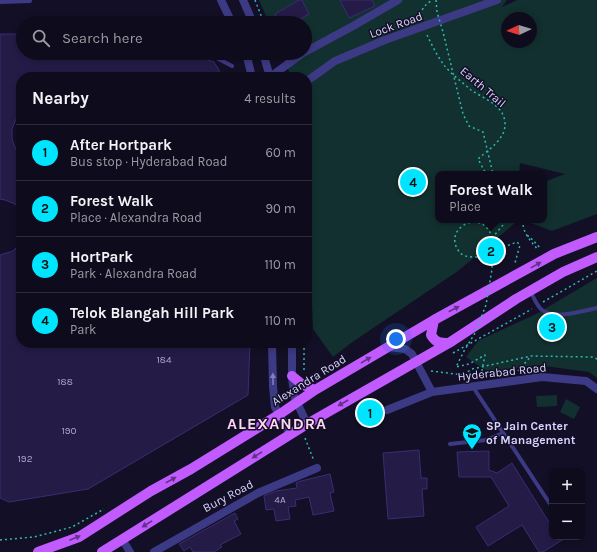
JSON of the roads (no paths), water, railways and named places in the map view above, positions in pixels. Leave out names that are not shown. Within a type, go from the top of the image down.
[{"type":"main road","name":"Alexandra Road","points":[[38,552],[79,537],[151,491],[191,469],[280,414],[315,390],[434,320],[554,254],[597,237]]},
{"type":"main road","points":[[102,552],[290,434],[417,366],[449,343],[530,291],[563,272],[597,257]]},
{"type":"main road","points":[[434,320],[431,335],[434,340],[440,344],[449,343]]},
{"type":"main road","points":[[292,376],[303,385],[315,390]]},
{"type":"street","points":[[221,0],[229,16]]},
{"type":"street","points":[[243,0],[250,16]]},
{"type":"street","points":[[312,48],[398,0]]},
{"type":"street","name":"Lock Road","points":[[312,78],[335,62],[385,40],[497,0]]},
{"type":"street","points":[[248,60],[251,72]]},
{"type":"street","points":[[264,60],[268,72]]},
{"type":"street","points":[[277,72],[293,60]]},
{"type":"street","points":[[389,347],[405,349],[412,354],[432,392]]},
{"type":"street","points":[[272,348],[275,407],[290,434]]},
{"type":"street","points":[[292,348],[294,396],[307,424]]},
{"type":"street","name":"Hyderabad Road","points":[[388,410],[432,392],[471,383],[542,377],[586,381],[597,389]]},
{"type":"street","name":"Bury Road","points":[[154,552],[258,493],[317,468]]},
{"type":"street","points":[[122,539],[130,552]]},
{"type":"lane","points":[[0,2],[30,2]]},
{"type":"lane","points":[[220,60],[232,66]]},
{"type":"lane","points":[[530,291],[543,311],[554,314],[564,315],[597,308]]},
{"type":"lane","points":[[471,383],[550,504]]},
{"type":"lane","points":[[450,444],[486,440],[503,433]]},
{"type":"place","name":"Telok Blangah Hill Park","points":[[413,182]]},
{"type":"place","name":"Forest Walk","points":[[491,251]]},
{"type":"place","name":"HortPark","points":[[552,327]]},
{"type":"place","name":"After Hortpark","points":[[370,413]]},
{"type":"place","name":"SP Jain Center of Management","points":[[472,450]]},
{"type":"district","name":"ALEXANDRA","points":[[277,423]]}]
